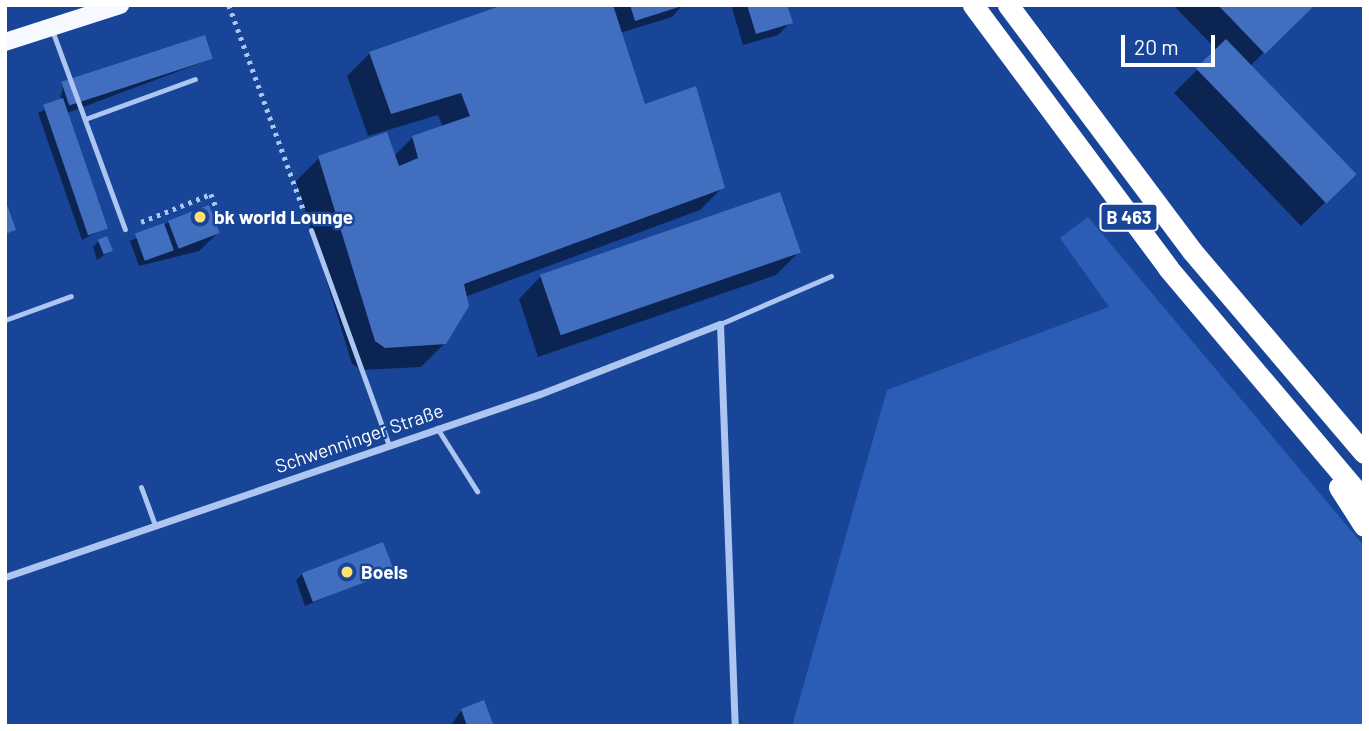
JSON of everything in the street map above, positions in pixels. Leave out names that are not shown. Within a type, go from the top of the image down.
[{"type":"highway","name":"B 463","points":[[973,5],[1168,268],[1364,500]]},
{"type":"highway","name":"B 463","points":[[1009,5],[1184,240],[1314,398],[1364,453]]},
{"type":"highway","points":[[1314,398],[1364,437]]},
{"type":"highway","points":[[1296,421],[1364,526]]},
{"type":"main road","points":[[5,42],[120,5]]},
{"type":"street","name":"Schwenninger Straße","points":[[5,578],[437,428],[720,324]]},
{"type":"street","points":[[720,324],[735,726]]},
{"type":"lane","points":[[51,27],[125,229]]},
{"type":"lane","points":[[85,119],[195,79]]},
{"type":"lane","points":[[311,230],[389,445]]},
{"type":"lane","points":[[720,324],[831,276]]},
{"type":"lane","points":[[5,320],[71,296]]},
{"type":"lane","points":[[437,428],[477,491]]},
{"type":"lane","points":[[141,487],[155,525]]},
{"type":"path","points":[[229,5],[311,230]]},
{"type":"path","points":[[125,229],[211,194],[222,222],[216,224]]},
{"type":"shaded area","points":[[1088,217],[1364,546],[1364,726],[792,726],[887,390],[1109,307],[1060,238]]},
{"type":"building","points":[[503,5],[613,5],[645,104],[696,86],[725,188],[464,284],[469,306],[446,344],[385,348],[375,341],[318,156],[387,132],[399,166],[418,158],[412,136],[470,116],[461,93],[391,114],[369,52]]},
{"type":"building","points":[[630,5],[682,5],[682,6],[635,21]]},
{"type":"building","points":[[747,5],[787,5],[793,23],[756,34]]},
{"type":"building","points":[[1218,5],[1315,5],[1265,54]]},
{"type":"building","points":[[205,35],[213,59],[69,105],[61,82]]},
{"type":"building","points":[[1226,39],[1357,174],[1326,203],[1196,68]]},
{"type":"building","points":[[63,98],[108,228],[88,235],[43,105]]},
{"type":"building","points":[[780,192],[801,253],[561,335],[540,275]]},
{"type":"building","points":[[5,199],[16,230],[5,234]]},
{"type":"building","points":[[209,205],[220,233],[179,249],[168,221]]},
{"type":"building","points":[[164,223],[174,250],[145,261],[135,234]]},
{"type":"building","points":[[107,236],[113,251],[104,255],[98,240]]},
{"type":"building","name":"Boels","points":[[383,542],[394,571],[313,602],[302,573]]},
{"type":"building","points":[[484,700],[494,726],[467,726],[461,709]]},
{"type":"place","name":"bk world Lounge","points":[[200,217]]},
{"type":"place","name":"Boels","points":[[347,572]]}]
